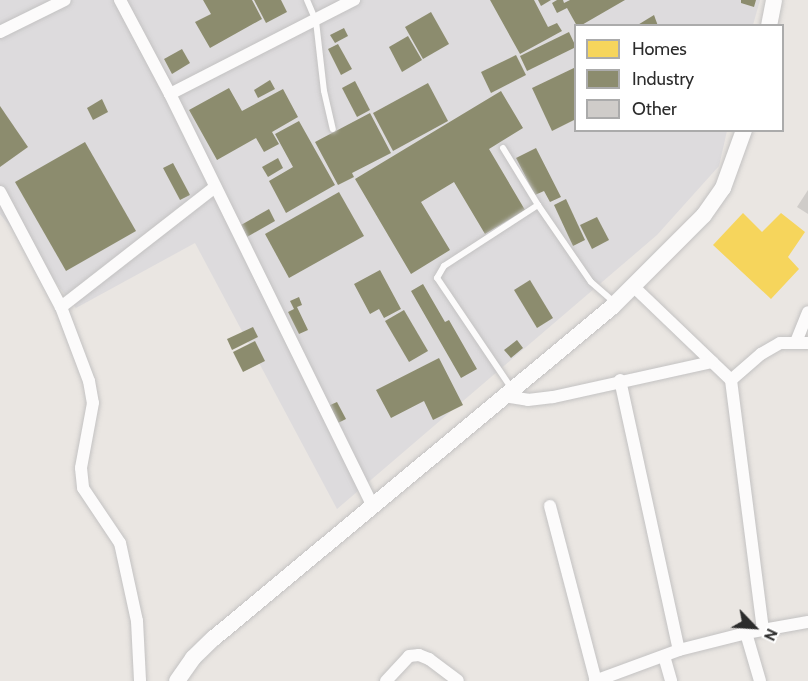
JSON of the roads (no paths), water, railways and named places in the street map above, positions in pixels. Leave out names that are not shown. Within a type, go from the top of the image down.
[{"type":"street","points":[[0,32],[65,0]]},
{"type":"street","points":[[120,0],[170,94],[373,506]]},
{"type":"street","points":[[170,94],[354,0]]},
{"type":"street","points":[[769,24],[774,0]]},
{"type":"street","points":[[177,681],[193,658],[214,638],[633,286],[704,214],[723,188],[743,132]]},
{"type":"street","points":[[61,307],[215,187]]},
{"type":"street","points":[[0,192],[61,307],[89,381],[93,403],[81,468],[83,488],[120,543],[137,621],[140,681]]},
{"type":"street","points":[[633,286],[731,380],[762,630]]},
{"type":"street","points":[[731,380],[761,354],[780,343],[802,342],[808,312]]},
{"type":"street","points":[[508,393],[528,400],[553,397],[620,380],[712,362]]},
{"type":"street","points":[[620,380],[679,650]]},
{"type":"street","points":[[550,506],[595,681],[679,650],[746,633],[808,622]]},
{"type":"street","points":[[746,633],[760,681]]},
{"type":"street","points":[[386,681],[409,656],[419,655],[458,681]]},
{"type":"street","points":[[664,656],[671,681]]},
{"type":"lane","points":[[307,0],[316,21],[324,91],[333,129]]},
{"type":"lane","points":[[503,148],[538,205],[591,282],[615,303]]},
{"type":"lane","points":[[508,393],[437,278],[444,266],[538,205]]}]
